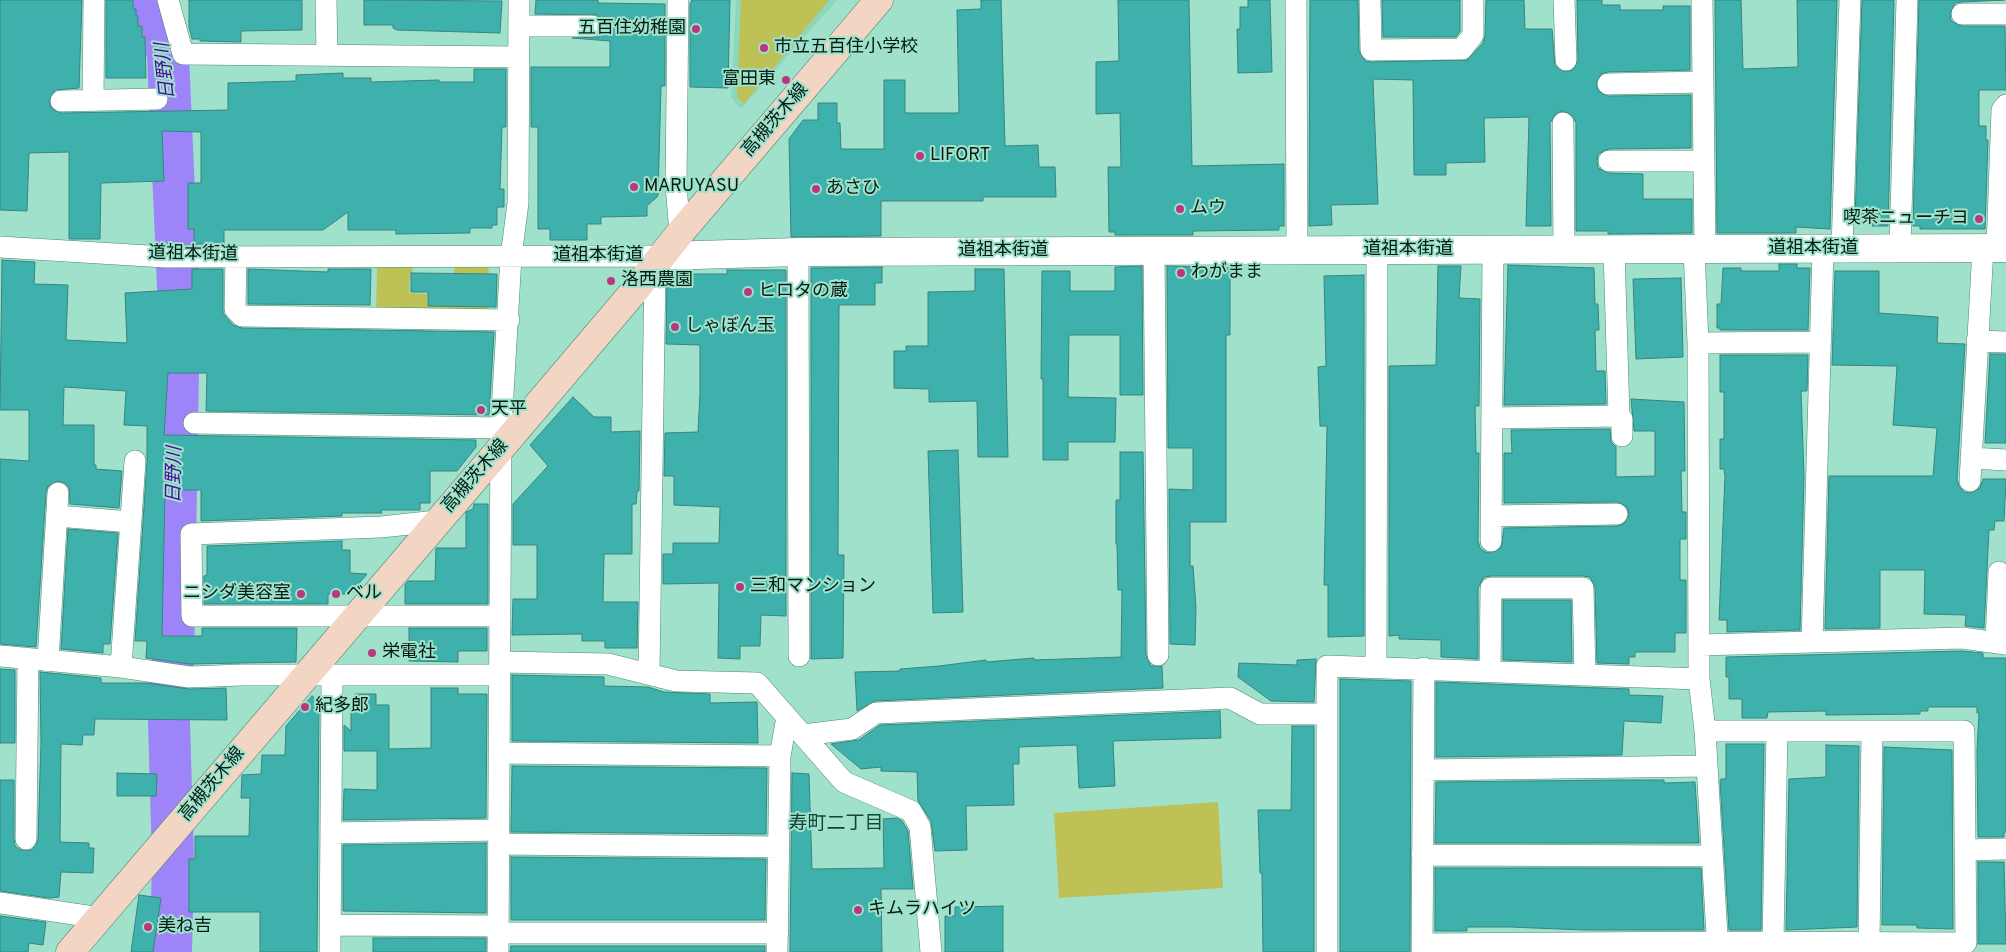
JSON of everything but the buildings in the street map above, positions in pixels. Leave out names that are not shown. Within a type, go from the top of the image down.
[{"type":"main road","name":"高槻茨木線","points":[[70,952],[158,849],[319,676],[356,617],[437,521],[501,438],[659,261],[879,0]]},
{"type":"street","points":[[93,100],[94,0]]},
{"type":"street","points":[[168,0],[183,54],[519,57]]},
{"type":"street","points":[[326,0],[326,56]]},
{"type":"street","points":[[498,937],[501,438],[509,320],[510,257],[518,203],[519,0]]},
{"type":"street","points":[[678,0],[676,185],[680,234]]},
{"type":"street","points":[[1296,0],[1297,250]]},
{"type":"street","points":[[1370,0],[1370,50],[1462,49],[1473,36],[1473,0]]},
{"type":"street","points":[[1564,0],[1566,60]]},
{"type":"street","points":[[1702,0],[1704,161],[1698,344],[1699,679],[1705,730],[1718,947]]},
{"type":"street","points":[[1812,642],[1820,342],[1832,249],[1850,0]]},
{"type":"street","points":[[1900,249],[1907,0]]},
{"type":"street","points":[[1962,14],[2006,14]]},
{"type":"street","points":[[519,26],[592,26]]},
{"type":"street","points":[[1608,84],[1703,82]]},
{"type":"street","points":[[61,101],[157,99]]},
{"type":"street","points":[[1970,481],[1978,341],[1995,248],[2002,110],[2006,106]]},
{"type":"street","points":[[1563,123],[1564,250]]},
{"type":"street","points":[[1610,161],[1704,161]]},
{"type":"street","name":"道祖本街道","points":[[0,247],[165,257],[510,257],[659,261],[798,252],[1995,248]]},
{"type":"street","points":[[1154,250],[1158,655]]},
{"type":"street","points":[[1376,667],[1377,250]]},
{"type":"street","points":[[1491,541],[1493,250]]},
{"type":"street","points":[[1492,418],[1620,426],[1614,250]]},
{"type":"street","points":[[798,252],[799,656]]},
{"type":"street","points":[[236,256],[235,309],[242,316],[509,320]]},
{"type":"street","points":[[649,674],[659,261]]},
{"type":"street","points":[[1978,341],[2006,342]]},
{"type":"street","points":[[1698,344],[1820,342]]},
{"type":"street","points":[[194,423],[501,438]]},
{"type":"street","points":[[1971,458],[2006,460]]},
{"type":"street","points":[[120,667],[135,461]]},
{"type":"street","points":[[26,839],[38,660],[57,516],[58,493]]},
{"type":"street","points":[[1491,516],[1618,514]]},
{"type":"street","points":[[57,516],[131,522]]},
{"type":"street","points":[[437,521],[381,527],[191,534],[192,616],[500,616]]},
{"type":"street","points":[[1700,645],[1962,638],[2001,643],[1999,572]]},
{"type":"street","points":[[1490,671],[1491,588],[1583,588],[1585,675]]},
{"type":"street","points":[[0,656],[120,667],[183,676],[319,676],[608,664],[676,681],[758,683],[844,782],[911,811],[920,827],[932,952]]},
{"type":"street","points":[[1327,952],[1327,666],[1699,679]]},
{"type":"street","points":[[1424,668],[1422,948],[1718,947],[1773,942],[1966,943],[1964,731],[1705,730]]},
{"type":"street","points":[[319,676],[331,833],[330,952]]},
{"type":"street","points":[[803,735],[852,729],[876,713],[1230,698],[1260,714],[1327,714]]},
{"type":"street","points":[[330,925],[498,937],[778,942],[780,756],[787,717]]},
{"type":"street","points":[[1773,942],[1777,730]]},
{"type":"street","points":[[1868,942],[1872,731]]},
{"type":"street","points":[[499,753],[780,756]]},
{"type":"street","points":[[1423,770],[1707,766]]},
{"type":"street","points":[[331,833],[779,847]]},
{"type":"street","points":[[1965,850],[2006,849]]},
{"type":"street","points":[[1422,855],[1712,856]]},
{"type":"street","points":[[0,903],[100,918]]},
{"type":"shaded area","name":"市立五百住小学校","points":[[736,0],[837,0],[741,109],[731,97]]},
{"type":"shaded area","name":"市立五百住小学校","points":[[741,0],[829,0],[744,104],[737,97]]},
{"type":"shaded area","points":[[455,264],[484,264],[489,270],[487,312],[376,311],[377,266],[413,266],[412,273],[410,273],[409,293],[427,294],[427,304],[473,307],[473,274],[454,273]]},
{"type":"shaded area","points":[[1218,802],[1223,888],[1059,898],[1054,813]]},
{"type":"waterway","name":"日野川","points":[[153,0],[168,55],[179,309],[173,663],[168,687],[173,860],[171,952]]},
{"type":"place","name":"五百住幼稚園","points":[[696,29]]},
{"type":"place","name":"市立五百住小学校","points":[[764,48]]},
{"type":"place","name":"富田東","points":[[786,80]]},
{"type":"place","name":"LIFORT","points":[[920,156]]},
{"type":"place","name":"MARUYASU","points":[[634,187]]},
{"type":"place","name":"あさひ","points":[[816,189]]},
{"type":"place","name":"ムウ","points":[[1180,209]]},
{"type":"place","name":"喫茶ニューチヨ","points":[[1979,219]]},
{"type":"place","name":"わがまま","points":[[1181,273]]},
{"type":"place","name":"洛西農園","points":[[611,281]]},
{"type":"place","name":"ヒロタの蔵","points":[[748,292]]},
{"type":"place","name":"しゃぼん玉","points":[[675,327]]},
{"type":"place","name":"天平","points":[[481,410]]},
{"type":"place","name":"三和マンション","points":[[740,587]]},
{"type":"place","name":"ニシダ美容室","points":[[301,594]]},
{"type":"place","name":"ベル","points":[[336,594]]},
{"type":"place","name":"栄電社","points":[[372,653]]},
{"type":"place","name":"紀多郎","points":[[305,707]]},
{"type":"place","name":"キムラハイツ","points":[[858,910]]},
{"type":"place","name":"美ね吉","points":[[148,927]]},
{"type":"district","name":"寿町二丁目","points":[[836,825]]}]
